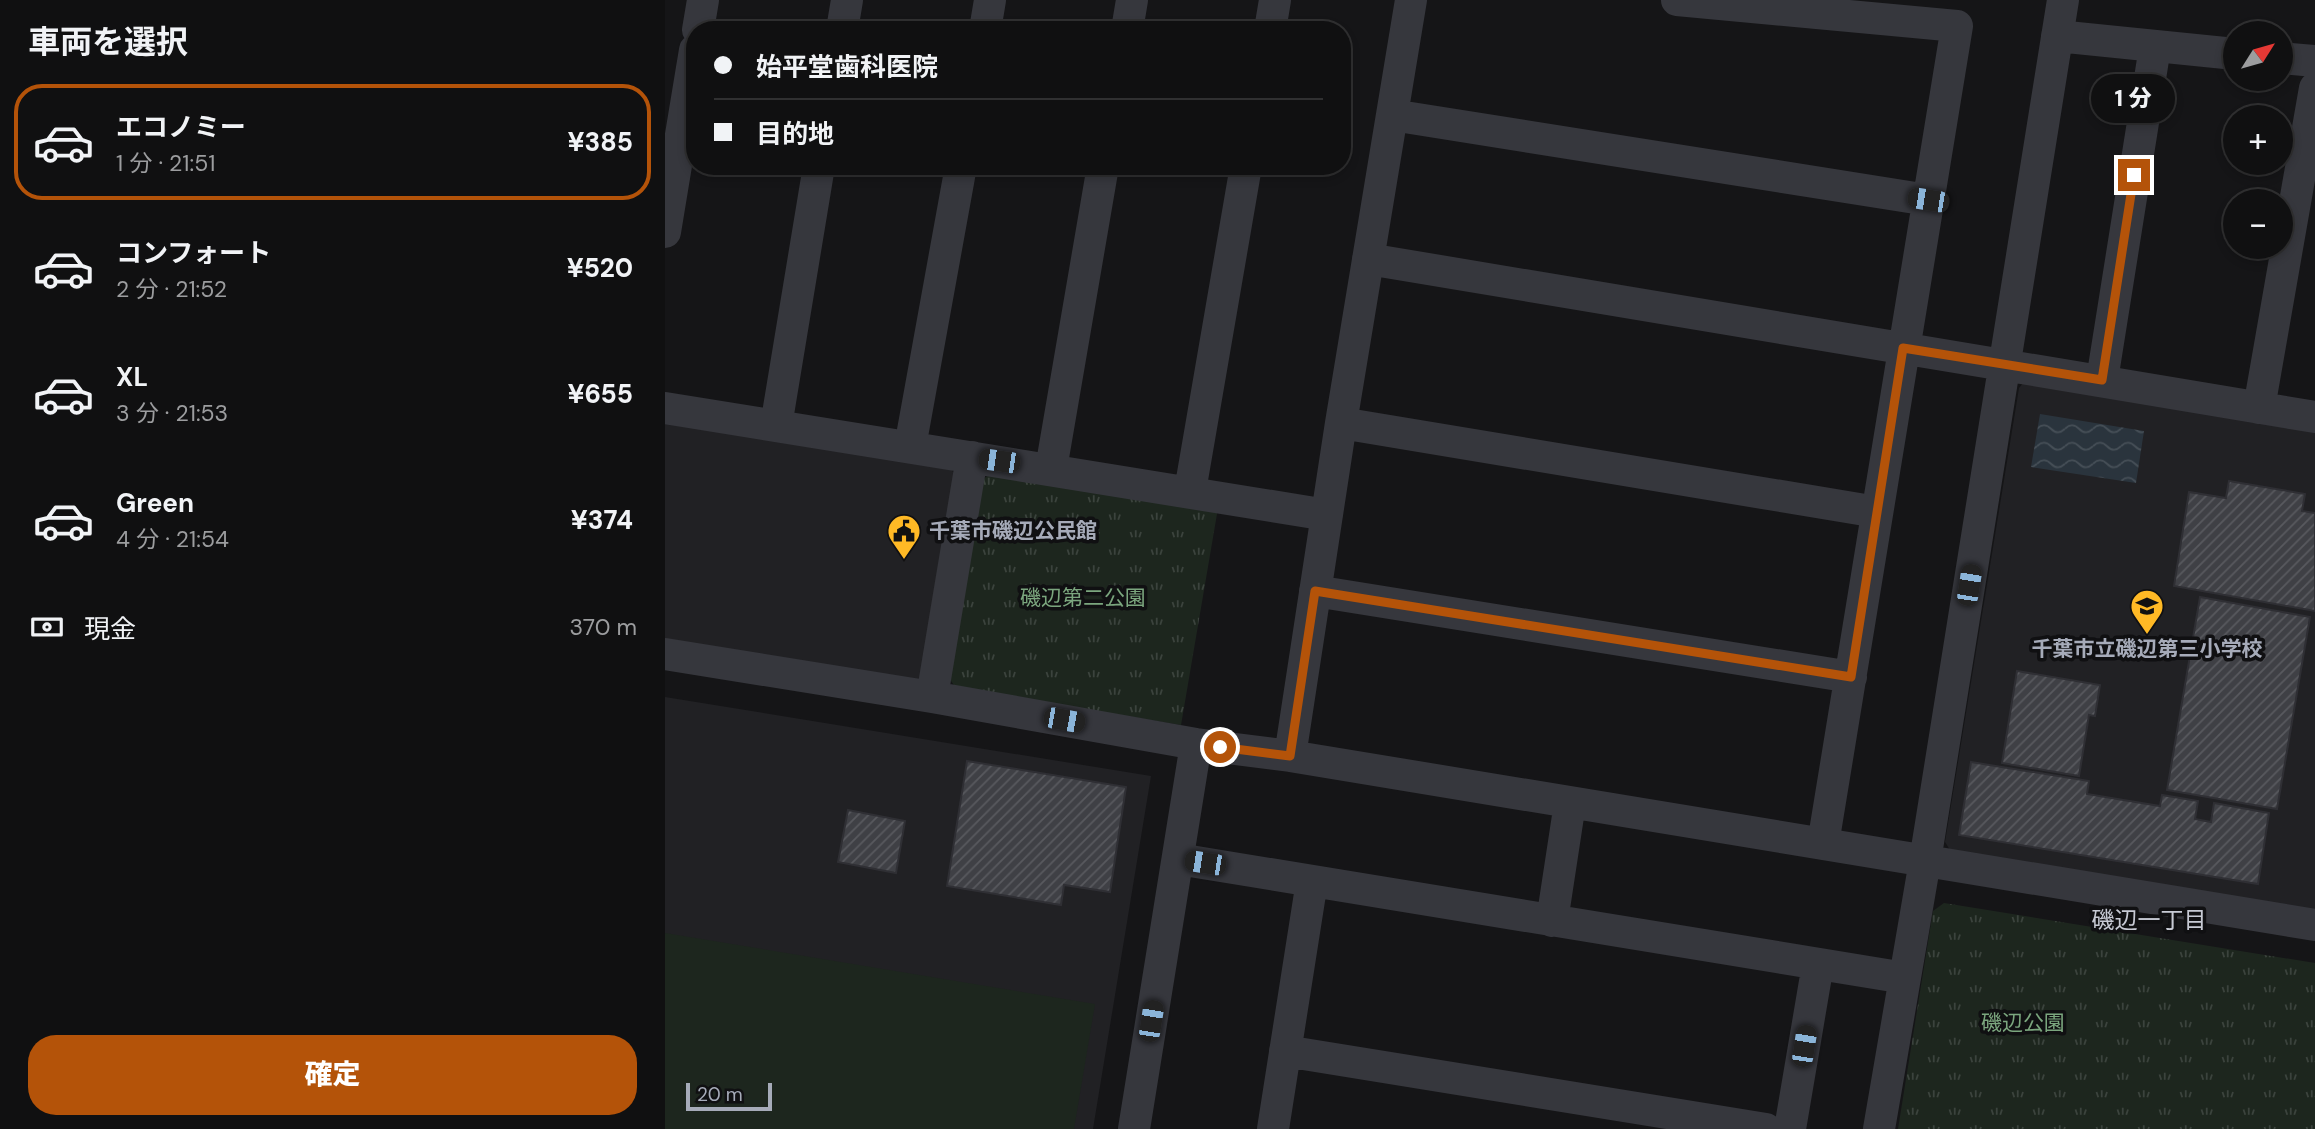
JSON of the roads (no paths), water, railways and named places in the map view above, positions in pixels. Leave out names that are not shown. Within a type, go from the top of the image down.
[{"type":"street","points":[[700,21],[703,0]]},
{"type":"street","points":[[844,21],[847,0]]},
{"type":"street","points":[[986,21],[990,0]]},
{"type":"street","points":[[1128,21],[1132,0]]},
{"type":"street","points":[[1272,21],[1275,0]]},
{"type":"street","points":[[1290,756],[1341,423],[1411,0]]},
{"type":"street","points":[[1677,0],[1957,26],[1823,845]]},
{"type":"street","points":[[1879,1129],[1925,861],[2063,0]]},
{"type":"street","points":[[2057,36],[2223,53]]},
{"type":"street","points":[[2102,380],[2155,47]]},
{"type":"street","points":[[2293,59],[2315,61]]},
{"type":"street","points":[[2259,408],[2315,88]]},
{"type":"street","points":[[665,232],[686,105]]},
{"type":"street","points":[[1392,115],[1928,200]]},
{"type":"street","points":[[776,426],[818,175]]},
{"type":"street","points":[[910,447],[959,175]]},
{"type":"street","points":[[1051,468],[1101,175]]},
{"type":"street","points":[[1190,491],[1245,175]]},
{"type":"street","points":[[1368,260],[2315,417]]},
{"type":"street","points":[[665,408],[1051,468],[1327,515]]},
{"type":"street","points":[[1341,423],[1877,512]]},
{"type":"street","points":[[932,697],[972,457]]},
{"type":"street","points":[[1315,591],[1851,677]]},
{"type":"street","points":[[665,654],[932,697],[1196,744],[1290,756],[2315,925]]},
{"type":"street","points":[[1134,1129],[1196,744]]},
{"type":"street","points":[[1552,920],[1570,803]]},
{"type":"street","points":[[1178,859],[1905,978]]},
{"type":"street","points":[[1273,1129],[1312,881]]},
{"type":"street","points":[[1790,1129],[1818,964]]},
{"type":"street","points":[[1285,1051],[1766,1129]]},
{"type":"water","points":[[2040,414],[2144,431],[2136,483],[2031,467]]},
{"type":"place","name":"千葉市磯辺公民館","points":[[904,561]]},
{"type":"place","name":"千葉市立磯辺第三小学校","points":[[2147,636]]},
{"type":"district","name":"磯辺一丁目","points":[[2149,920]]},
{"type":"park label","name":"磯辺第二公園","points":[[1083,598]]},
{"type":"park label","name":"磯辺公園","points":[[2023,1023]]}]
